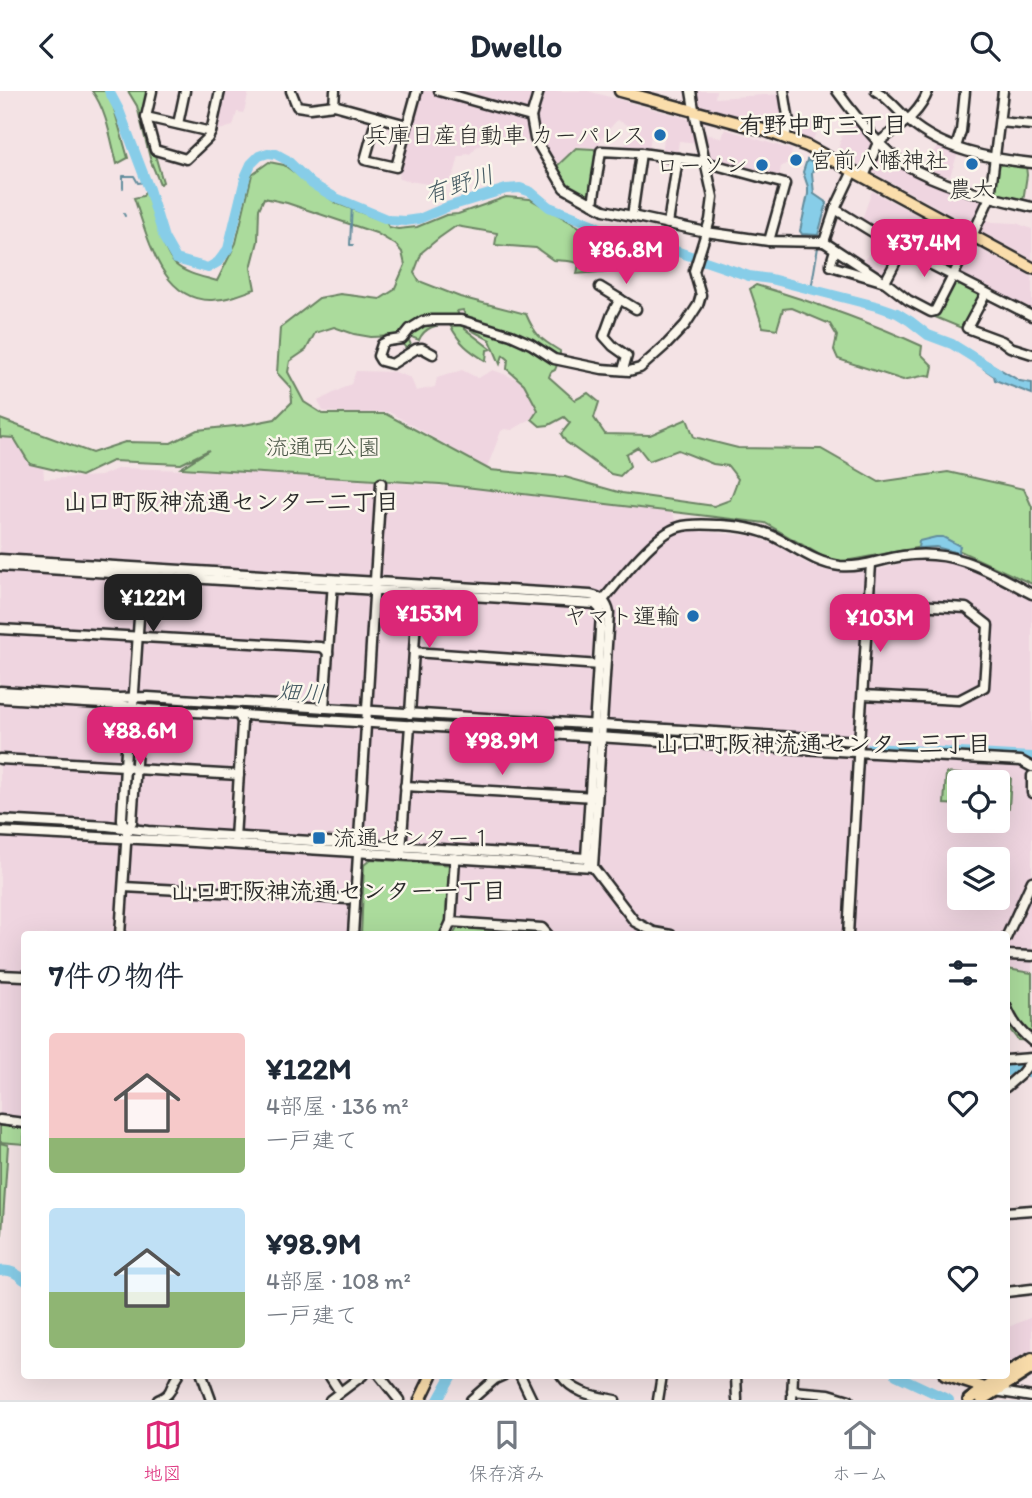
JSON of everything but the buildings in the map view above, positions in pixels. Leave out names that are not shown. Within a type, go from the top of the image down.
[{"type":"highway","points":[[1010,1372],[1032,1359]]},
{"type":"highway","points":[[969,1400],[1032,1368]]},
{"type":"highway","points":[[987,1393],[1001,1379]]},
{"type":"main road","points":[[620,91],[785,137],[818,151],[1032,268]]},
{"type":"main road","points":[[420,1400],[430,1379]]},
{"type":"main road","points":[[954,1379],[987,1393]]},
{"type":"street","points":[[152,91],[146,117],[155,150],[186,159],[208,138],[220,91]]},
{"type":"street","points":[[178,124],[185,91]]},
{"type":"street","points":[[291,91],[297,106],[310,109],[334,106],[407,125]]},
{"type":"street","points":[[334,106],[335,91]]},
{"type":"street","points":[[377,117],[365,160],[396,167],[417,91]]},
{"type":"street","points":[[439,91],[531,117]]},
{"type":"street","points":[[539,91],[531,117],[535,139],[564,188],[604,210],[668,224],[705,236],[824,242],[860,270],[885,282],[908,300],[931,312],[952,277],[990,197],[1003,91]]},
{"type":"street","points":[[433,354],[422,348],[416,349],[393,364],[381,361],[378,356],[382,344],[402,338],[423,321],[432,320],[461,320],[511,335],[554,359],[601,369],[629,371],[640,368],[667,344],[698,305],[701,295],[694,271],[713,209],[713,197],[691,91]]},
{"type":"street","points":[[784,91],[789,122],[785,137]]},
{"type":"street","points":[[838,91],[849,110],[901,162],[935,179],[1032,207]]},
{"type":"street","points":[[864,177],[879,142],[918,111],[928,91]]},
{"type":"street","points":[[956,147],[961,131],[965,91]]},
{"type":"street","points":[[880,92],[908,120],[929,135],[995,159],[1032,163]]},
{"type":"street","points":[[146,117],[211,132]]},
{"type":"street","points":[[1000,122],[1032,125]]},
{"type":"street","points":[[593,204],[601,151],[641,153],[705,162],[785,184],[769,241]]},
{"type":"street","points":[[632,216],[641,153]]},
{"type":"street","points":[[668,224],[678,157]]},
{"type":"street","points":[[824,242],[835,209],[853,171]]},
{"type":"street","points":[[835,209],[902,250],[1032,316]]},
{"type":"street","points":[[835,250],[831,265],[860,270]]},
{"type":"street","points":[[885,282],[902,250]]},
{"type":"street","points":[[600,287],[636,309]]},
{"type":"street","points":[[986,293],[966,330],[1032,354]]},
{"type":"street","points":[[620,299],[604,336],[627,356],[622,370]]},
{"type":"street","points":[[354,931],[381,483]]},
{"type":"street","points":[[601,603],[659,537],[689,524],[761,531],[808,557],[828,564],[872,564],[916,554],[950,556],[982,568],[1032,594]]},
{"type":"street","points":[[0,559],[142,572]]},
{"type":"street","points":[[848,931],[872,564]]},
{"type":"street","points":[[0,566],[590,595],[608,608],[609,613],[597,737],[593,867]]},
{"type":"street","points":[[127,829],[132,822],[139,716],[134,707],[134,697],[142,572]]},
{"type":"street","points":[[324,709],[333,583]]},
{"type":"street","points":[[410,713],[418,588]]},
{"type":"street","points":[[863,695],[959,700],[984,687],[988,625],[966,608],[869,602]]},
{"type":"street","points":[[0,629],[320,647],[328,653]]},
{"type":"street","points":[[414,652],[602,665]]},
{"type":"street","points":[[0,691],[146,709],[1021,761],[1032,767]]},
{"type":"street","points":[[0,698],[134,697],[859,741]]},
{"type":"street","points":[[235,841],[242,722],[238,715],[239,703]]},
{"type":"street","points":[[121,931],[127,839],[127,829],[122,821],[125,767],[128,716],[134,707]]},
{"type":"street","points":[[484,730],[485,718]]},
{"type":"street","points":[[401,850],[410,725]]},
{"type":"street","points":[[726,733],[726,745]]},
{"type":"street","points":[[0,759],[239,775]]},
{"type":"street","points":[[1032,776],[1032,793]]},
{"type":"street","points":[[405,786],[594,797]]},
{"type":"street","points":[[594,797],[586,858],[631,918],[652,931]]},
{"type":"street","points":[[0,820],[127,829],[235,841]]},
{"type":"street","points":[[10,821],[5,833],[586,858]]},
{"type":"street","points":[[401,850],[455,858],[593,867]]},
{"type":"street","points":[[447,931],[451,922],[455,858]]},
{"type":"street","points":[[1009,931],[1032,881]]},
{"type":"street","points":[[124,887],[348,899],[356,893]]},
{"type":"street","points":[[451,922],[542,928],[545,931]]},
{"type":"street","points":[[634,931],[639,925]]},
{"type":"street","points":[[1010,955],[1032,956]]},
{"type":"street","points":[[0,975],[21,976]]},
{"type":"street","points":[[1010,1014],[1022,1034],[1032,1041]]},
{"type":"street","points":[[1010,1060],[1032,1059]]},
{"type":"street","points":[[1010,1083],[1032,1059]]},
{"type":"street","points":[[1023,1071],[1032,1077]]},
{"type":"street","points":[[0,1120],[21,1123]]},
{"type":"street","points":[[1010,1212],[1032,1210]]},
{"type":"street","points":[[1010,1292],[1032,1289]]},
{"type":"street","points":[[158,1400],[168,1396],[175,1379]]},
{"type":"street","points":[[203,1379],[211,1400]]},
{"type":"street","points":[[332,1379],[340,1392]]},
{"type":"street","points":[[330,1400],[358,1379]]},
{"type":"street","points":[[382,1379],[399,1400]]},
{"type":"street","points":[[471,1400],[495,1379]]},
{"type":"street","points":[[522,1379],[532,1400]]},
{"type":"street","points":[[564,1379],[586,1394],[615,1400]]},
{"type":"street","points":[[658,1400],[661,1379]]},
{"type":"street","points":[[736,1379],[737,1400]]},
{"type":"street","points":[[987,1393],[1032,1397]]},
{"type":"street","points":[[792,1396],[829,1394],[849,1400]]},
{"type":"shaded area","points":[[224,91],[249,91],[243,113],[237,112],[233,126],[215,131]]},
{"type":"shaded area","points":[[422,91],[527,118],[530,121],[531,133],[528,141],[493,140],[476,147],[470,154],[459,156],[455,171],[444,187],[399,179],[399,168]]},
{"type":"shaded area","points":[[477,91],[537,91],[531,109],[527,112],[476,99]]},
{"type":"shaded area","points":[[543,91],[588,91],[689,119],[698,143],[679,141],[677,155],[662,153],[664,138],[651,135],[647,151],[623,149],[634,128],[617,120],[601,139],[598,148],[576,146],[554,166],[538,137],[537,115]]},
{"type":"shaded area","points":[[693,91],[716,91],[715,98],[782,94],[784,107],[777,126],[699,105]]},
{"type":"shaded area","points":[[826,114],[812,141],[790,129],[792,123],[796,125]]},
{"type":"shaded area","points":[[852,116],[874,144],[866,166],[862,167],[837,153],[843,131]]},
{"type":"shaded area","points":[[725,129],[792,150],[790,161],[781,167],[779,177],[775,178],[707,158],[701,133],[722,138]]},
{"type":"shaded area","points":[[940,144],[959,150],[950,176],[946,175],[944,180],[925,171],[927,166],[923,164]]},
{"type":"shaded area","points":[[878,149],[882,149],[899,162],[984,198],[985,202],[975,223],[970,225],[872,172]]},
{"type":"shaded area","points":[[872,191],[963,240],[964,245],[952,270],[948,271],[904,248],[861,222]]},
{"type":"shaded area","points":[[983,219],[1016,223],[1032,229],[1032,259],[982,232],[980,226]]},
{"type":"shaded area","points":[[878,239],[897,250],[898,254],[886,276],[881,276],[862,264]]},
{"type":"shaded area","points":[[974,246],[1032,277],[1032,315],[958,277],[957,272],[969,248]]},
{"type":"shaded area","points":[[462,370],[478,378],[493,370],[527,383],[543,412],[512,430],[501,431],[487,468],[389,412],[346,414],[323,411],[318,401],[351,384],[356,371],[395,372],[411,378],[416,391],[435,387],[437,378]]},
{"type":"shaded area","points":[[0,435],[7,435],[43,464],[44,479],[101,476],[119,468],[221,471],[545,493],[672,513],[682,533],[693,531],[753,536],[824,570],[877,570],[924,560],[951,563],[974,570],[1032,600],[1032,973],[1010,970],[1010,931],[551,931],[545,924],[457,918],[453,914],[457,862],[365,856],[362,862],[357,931],[21,931],[21,1118],[0,1115]]},
{"type":"shaded area","points":[[1032,1317],[1032,1350],[1010,1363],[1010,1326]]},
{"type":"green space","points":[[92,91],[106,91],[110,95],[128,158],[117,164],[105,117]]},
{"type":"green space","points":[[128,91],[145,91],[148,96],[144,118],[163,182],[160,184],[151,162],[137,106]]},
{"type":"green space","points":[[576,148],[594,149],[597,153],[591,196],[588,198],[566,187],[555,168]]},
{"type":"green space","name":"流通西公園","points":[[269,162],[284,165],[336,203],[398,229],[417,227],[446,215],[458,214],[506,197],[530,199],[590,233],[618,244],[610,271],[577,274],[579,263],[553,260],[536,248],[495,245],[497,233],[456,226],[422,252],[414,273],[419,281],[460,297],[526,314],[535,332],[560,351],[560,356],[522,338],[558,362],[549,377],[575,400],[588,393],[599,402],[594,418],[605,434],[650,435],[687,419],[694,437],[738,448],[821,449],[879,482],[948,472],[1024,489],[1032,507],[1032,584],[943,543],[834,563],[765,523],[440,484],[181,468],[209,450],[181,464],[112,461],[81,476],[30,464],[14,438],[0,437],[0,419],[92,453],[125,442],[171,443],[197,430],[275,419],[292,402],[291,388],[277,373],[280,328],[319,298],[340,294],[380,299],[394,290],[405,265],[402,252],[396,245],[376,233],[264,198],[259,209],[258,241],[251,268],[255,289],[229,298],[212,300],[195,298],[180,290],[169,279],[151,248],[134,198],[143,196],[146,190],[162,241],[175,264],[190,273],[217,281],[236,243],[252,174]],"holes":[[[463,310],[471,330],[490,340],[500,364],[503,355],[508,359],[507,369],[524,384],[538,410],[532,419],[540,426],[549,425],[564,417],[570,423],[561,434],[566,442],[611,474],[620,476],[630,466],[626,454],[638,447],[649,461],[678,450],[713,464],[728,466],[738,479],[730,500],[714,506],[622,493],[565,477],[490,470],[386,414],[323,414],[304,402],[288,372],[290,361],[306,350],[315,333],[334,327],[371,337],[396,336],[406,348],[411,345],[409,336],[419,340],[424,332],[432,327],[450,325],[465,346],[486,361],[487,350],[491,349],[465,329],[457,311]]]},
{"type":"green space","points":[[1000,162],[1026,166],[1023,201],[997,196],[994,192],[997,165]]},
{"type":"green space","points":[[956,281],[979,292],[980,299],[964,329],[935,317],[951,283]]},
{"type":"green space","points":[[756,285],[840,312],[922,346],[921,354],[933,366],[931,376],[903,380],[838,359],[834,350],[837,336],[830,324],[792,308],[783,309],[777,329],[763,327],[750,289]]},
{"type":"green space","points":[[946,773],[947,773],[947,804],[944,804]]},
{"type":"green space","points":[[371,859],[453,865],[448,923],[444,931],[361,931],[364,865]]},
{"type":"green space","points":[[458,927],[541,931],[456,931]]},
{"type":"green space","points":[[1010,969],[1032,973],[1032,1041],[1018,1040],[1011,1031]]},
{"type":"green space","points":[[0,1125],[21,1128],[21,1144],[0,1142]]},
{"type":"green space","points":[[0,1143],[8,1145],[0,1236]]},
{"type":"water","points":[[807,160],[815,164],[812,173],[814,194],[827,203],[818,235],[802,234],[800,231],[808,194],[803,172]]},
{"type":"water","points":[[988,362],[1020,381],[1032,383],[1032,394],[995,380],[994,376],[984,369]]},
{"type":"water","points":[[943,537],[960,546],[958,553],[936,547],[918,548],[919,541]]},
{"type":"waterway","name":"有野川","points":[[109,91],[149,189],[164,238],[176,259],[208,268],[218,262],[228,249],[251,164],[259,156],[276,154],[287,160],[312,184],[336,198],[389,220],[419,219],[447,207],[506,189],[520,188],[531,192],[549,207],[607,232],[667,248],[749,276],[771,279],[897,313],[928,335],[952,344],[997,372]]},
{"type":"waterway","points":[[123,188],[123,176],[134,176],[138,183],[146,182]]},
{"type":"waterway","points":[[352,204],[350,245],[353,245]]},
{"type":"waterway","points":[[811,290],[818,247]]},
{"type":"waterway","name":"畑川","points":[[153,703],[226,708]]},
{"type":"waterway","name":"畑川","points":[[245,709],[354,716]]},
{"type":"waterway","name":"畑川","points":[[380,718],[474,723]]},
{"type":"waterway","name":"畑川","points":[[130,760],[132,722]]},
{"type":"waterway","name":"畑川","points":[[494,725],[581,730]]},
{"type":"waterway","name":"畑川","points":[[618,732],[718,738]]},
{"type":"waterway","name":"畑川","points":[[737,740],[845,746]]},
{"type":"waterway","name":"畑川","points":[[871,748],[1032,757]]},
{"type":"waterway","name":"畑川","points":[[127,817],[129,779]]},
{"type":"waterway","name":"畑川","points":[[19,828],[109,833]]},
{"type":"waterway","points":[[1010,1070],[1022,1069],[1032,1074]]},
{"type":"waterway","points":[[0,1271],[14,1273],[21,1278]]},
{"type":"waterway","points":[[438,1400],[450,1379]]},
{"type":"waterway","points":[[904,1379],[949,1400]]},
{"type":"place","name":"兵庫日産自動車 カーパレス","points":[[660,135]]},
{"type":"place","name":"宮前八幡神社","points":[[796,160]]},
{"type":"place","name":"農大","points":[[972,164]]},
{"type":"place","name":"ローソン","points":[[762,165]]},
{"type":"place","name":"ヤマト運輸","points":[[693,616]]},
{"type":"place","name":"流通センター１","points":[[319,838]]},
{"type":"district","name":"有野中町三丁目","points":[[823,124]]},
{"type":"district","name":"山口町阪神流通センター二丁目","points":[[231,501]]},
{"type":"district","name":"山口町阪神流通センター三丁目","points":[[823,743]]},
{"type":"district","name":"山口町阪神流通センター一丁目","points":[[338,890]]}]
